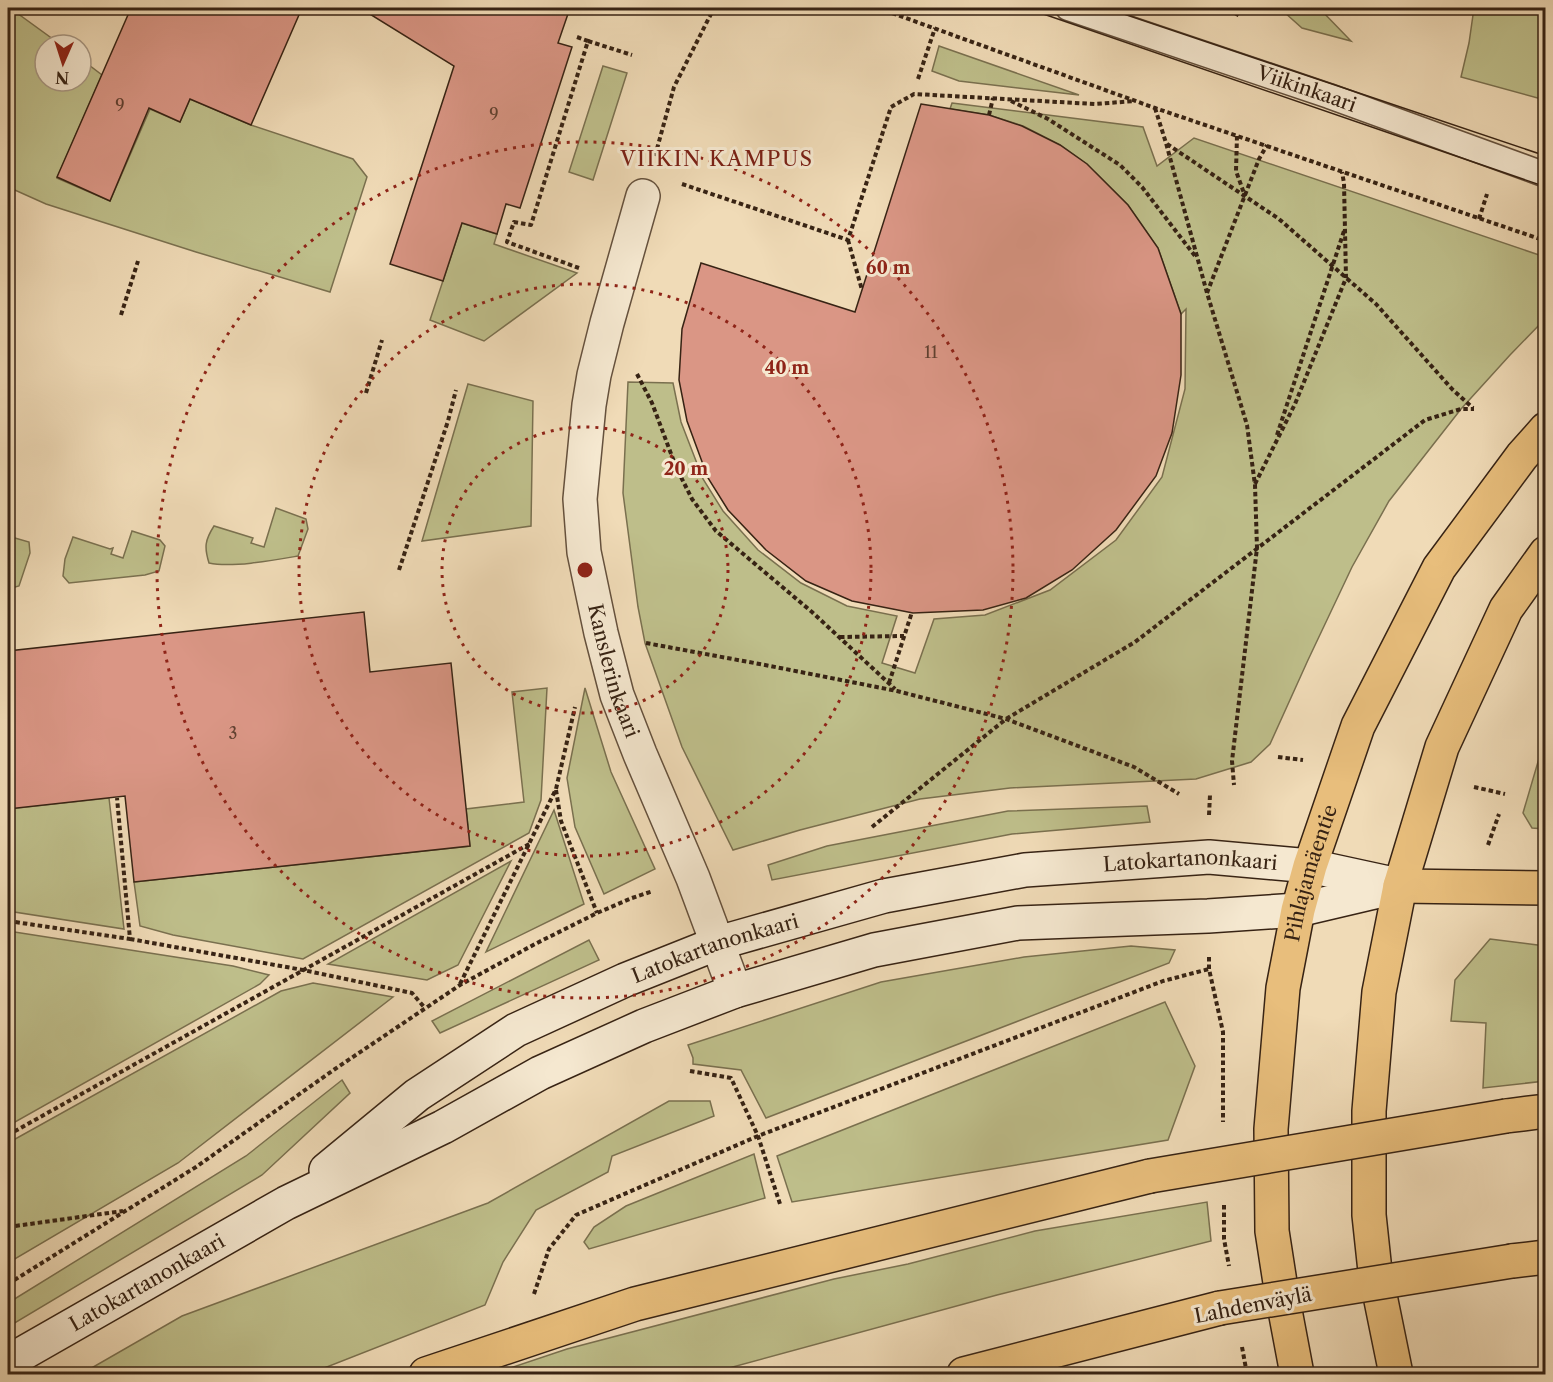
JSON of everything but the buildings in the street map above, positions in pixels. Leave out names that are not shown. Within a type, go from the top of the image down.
[{"type":"main road","name":"Pihlajamäentie","points":[[1297,1374],[1272,1231],[1270,1140],[1283,988],[1298,910],[1310,866],[1358,726],[1439,568],[1522,456],[1545,429]]},
{"type":"main road","points":[[1396,1374],[1375,1271],[1369,1215],[1369,1111],[1379,992],[1400,886],[1442,747],[1506,609],[1545,553]]},
{"type":"main road","points":[[1400,886],[1545,888]]},
{"type":"main road","points":[[426,1374],[635,1304],[1150,1176],[1545,1111]]},
{"type":"main road","name":"Lahdenväylä","points":[[964,1374],[1220,1308],[1545,1257]]},
{"type":"street","name":"Kanslerinkaari","points":[[647,185],[594,375],[580,499],[584,552],[617,695],[693,878],[735,991]]},
{"type":"street","name":"Latokartanonkaari","points":[[286,1203],[417,1095],[516,1030],[625,981],[718,943],[884,896],[1025,870],[1209,857],[1310,866],[1400,886]]},
{"type":"street","name":"Latokartanonkaari","points":[[8,1362],[286,1203],[443,1127],[540,1073],[644,1026],[735,991],[874,950],[1018,923],[1208,916],[1298,910],[1400,886]]},
{"type":"lane","name":"Viikinkaari","points":[[1068,8],[1329,96],[1545,175]]},
{"type":"path","points":[[714,8],[674,87],[647,185],[848,240]]},
{"type":"path","points":[[878,8],[1155,108],[1545,241]]},
{"type":"path","points":[[1236,16],[1240,8]]},
{"type":"path","points":[[918,79],[935,27]]},
{"type":"path","points":[[577,37],[632,56]]},
{"type":"path","points":[[588,41],[531,225],[514,222],[507,242],[619,281]]},
{"type":"path","points":[[862,290],[848,240],[891,107],[914,94],[1095,104],[1139,101]]},
{"type":"path","points":[[989,115],[993,98]]},
{"type":"path","points":[[1008,100],[1048,119],[1119,165],[1142,187],[1198,260]]},
{"type":"path","points":[[1155,108],[1247,424],[1255,485],[1257,548],[1232,761],[1234,785]]},
{"type":"path","points":[[1238,136],[1236,171],[1245,196]]},
{"type":"path","points":[[872,827],[1006,719],[1135,642],[1425,420],[1461,410],[1474,409],[1452,389],[1376,304],[1280,219],[1166,143]]},
{"type":"path","points":[[1207,293],[1259,159],[1267,145]]},
{"type":"path","points":[[1255,485],[1295,404],[1346,278],[1342,171]]},
{"type":"path","points":[[1479,219],[1489,190]]},
{"type":"path","points":[[1273,448],[1345,227]]},
{"type":"path","points":[[121,315],[138,261]]},
{"type":"path","points":[[366,393],[382,340]]},
{"type":"path","points":[[632,364],[652,403],[676,467],[692,499],[716,531],[812,612],[897,690]]},
{"type":"path","points":[[399,570],[456,390]]},
{"type":"path","points":[[889,683],[912,612]]},
{"type":"path","points":[[840,637],[904,636]]},
{"type":"path","points":[[645,643],[897,690],[1006,719],[1134,767],[1179,794]]},
{"type":"path","points":[[460,985],[556,789],[575,708],[573,700]]},
{"type":"path","points":[[556,789],[561,821],[597,913]]},
{"type":"path","points":[[117,798],[130,939]]},
{"type":"path","points":[[8,1134],[531,843]]},
{"type":"path","points":[[8,1284],[196,1167],[424,1007],[535,944],[632,898]]},
{"type":"path","points":[[8,921],[130,939],[303,970],[412,993],[424,1007]]},
{"type":"path","points":[[534,1295],[549,1249],[576,1215],[758,1136],[1163,981],[1209,969],[1223,1032],[1223,1124]]},
{"type":"path","points":[[690,1071],[731,1078],[758,1136],[780,1204]]},
{"type":"path","points":[[1224,1204],[1224,1239]]},
{"type":"path","points":[[8,1227],[127,1210]]},
{"type":"green space","points":[[8,8],[44,33],[33,33],[33,93],[93,93],[93,68],[102,75],[57,178],[110,201],[150,109],[180,122],[190,99],[251,125],[353,159],[367,177],[330,292],[46,204],[8,187]]},
{"type":"green space","points":[[1284,8],[1319,8],[1351,41],[1302,28],[1284,12]]},
{"type":"green space","points":[[1474,8],[1545,8],[1545,100],[1461,77]]},
{"type":"green space","points":[[939,46],[1079,95],[959,81],[932,71]]},
{"type":"green space","points":[[603,66],[627,73],[593,180],[569,172]]},
{"type":"green space","points":[[952,103],[1143,127],[1157,166],[1194,138],[1545,257],[1545,319],[1461,409],[1389,501],[1352,567],[1270,744],[1251,762],[1196,779],[1010,788],[920,799],[733,850],[682,747],[645,643],[623,493],[628,382],[673,383],[681,422],[703,479],[723,511],[758,550],[801,583],[847,606],[897,616],[882,663],[915,673],[934,619],[985,615],[1050,590],[1116,540],[1162,477],[1185,389],[1186,309],[1181,314],[1158,248],[1128,205],[1087,164],[1060,145],[1023,126],[989,115],[950,109]]},
{"type":"green space","points":[[462,223],[497,234],[494,244],[577,273],[484,341],[430,320]]},
{"type":"green space","points":[[468,384],[533,401],[531,526],[422,541]]},
{"type":"green space","points":[[276,508],[306,519],[308,529],[298,556],[241,564],[209,563],[206,544],[214,526],[253,538],[251,543],[264,547]]},
{"type":"green space","points":[[132,531],[160,540],[165,546],[159,571],[145,575],[69,583],[63,576],[65,559],[73,537],[113,548],[111,554],[123,558]]},
{"type":"green space","points":[[8,536],[29,542],[30,553],[19,586],[8,589]]},
{"type":"green space","points":[[547,688],[541,800],[529,833],[303,959],[173,935],[140,926],[134,882],[470,846],[466,809],[524,802],[512,692]]},
{"type":"green space","points":[[585,688],[611,772],[655,869],[604,894],[575,827],[567,778]]},
{"type":"green space","points":[[1545,738],[1546,829],[1532,828],[1523,813]]},
{"type":"green space","points":[[109,798],[124,929],[8,911],[8,809]]},
{"type":"green space","points":[[1147,806],[1150,822],[1012,834],[772,880],[768,865],[827,846],[1008,811]]},
{"type":"green space","points":[[554,810],[584,904],[486,952]]},
{"type":"green space","points":[[511,861],[458,965],[427,980],[328,964]]},
{"type":"green space","points":[[8,931],[233,966],[269,975],[260,984],[8,1126]]},
{"type":"green space","points":[[1490,939],[1545,946],[1545,1081],[1483,1088],[1486,1023],[1451,1021],[1455,980]]},
{"type":"green space","points":[[589,940],[599,960],[440,1033],[432,1021]]},
{"type":"green space","points":[[1131,946],[1175,950],[1169,963],[766,1118],[741,1070],[693,1064],[688,1045],[881,982],[1024,957]]},
{"type":"green space","points":[[313,983],[393,997],[178,1163],[8,1263],[8,1143],[281,991]]},
{"type":"green space","points":[[1165,1002],[1195,1066],[1168,1140],[792,1202],[777,1156]]},
{"type":"green space","points":[[342,1080],[350,1093],[262,1175],[8,1327],[8,1303],[246,1156]]},
{"type":"green space","points":[[669,1101],[710,1101],[714,1116],[612,1156],[608,1172],[536,1210],[503,1262],[485,1305],[309,1374],[81,1374],[182,1316],[488,1203]]},
{"type":"green space","points":[[754,1154],[765,1198],[589,1249],[584,1242],[594,1227],[626,1206]]},
{"type":"green space","points":[[1207,1202],[1211,1241],[997,1295],[707,1374],[492,1374],[567,1349],[834,1279],[908,1264],[1035,1231]]},
{"type":"tram line","points":[[1026,8],[1546,187]]},
{"type":"tram line","points":[[1106,8],[1546,156]]},
{"type":"district","name":"VIIKIN KAMPUS","points":[[717,159]]}]
